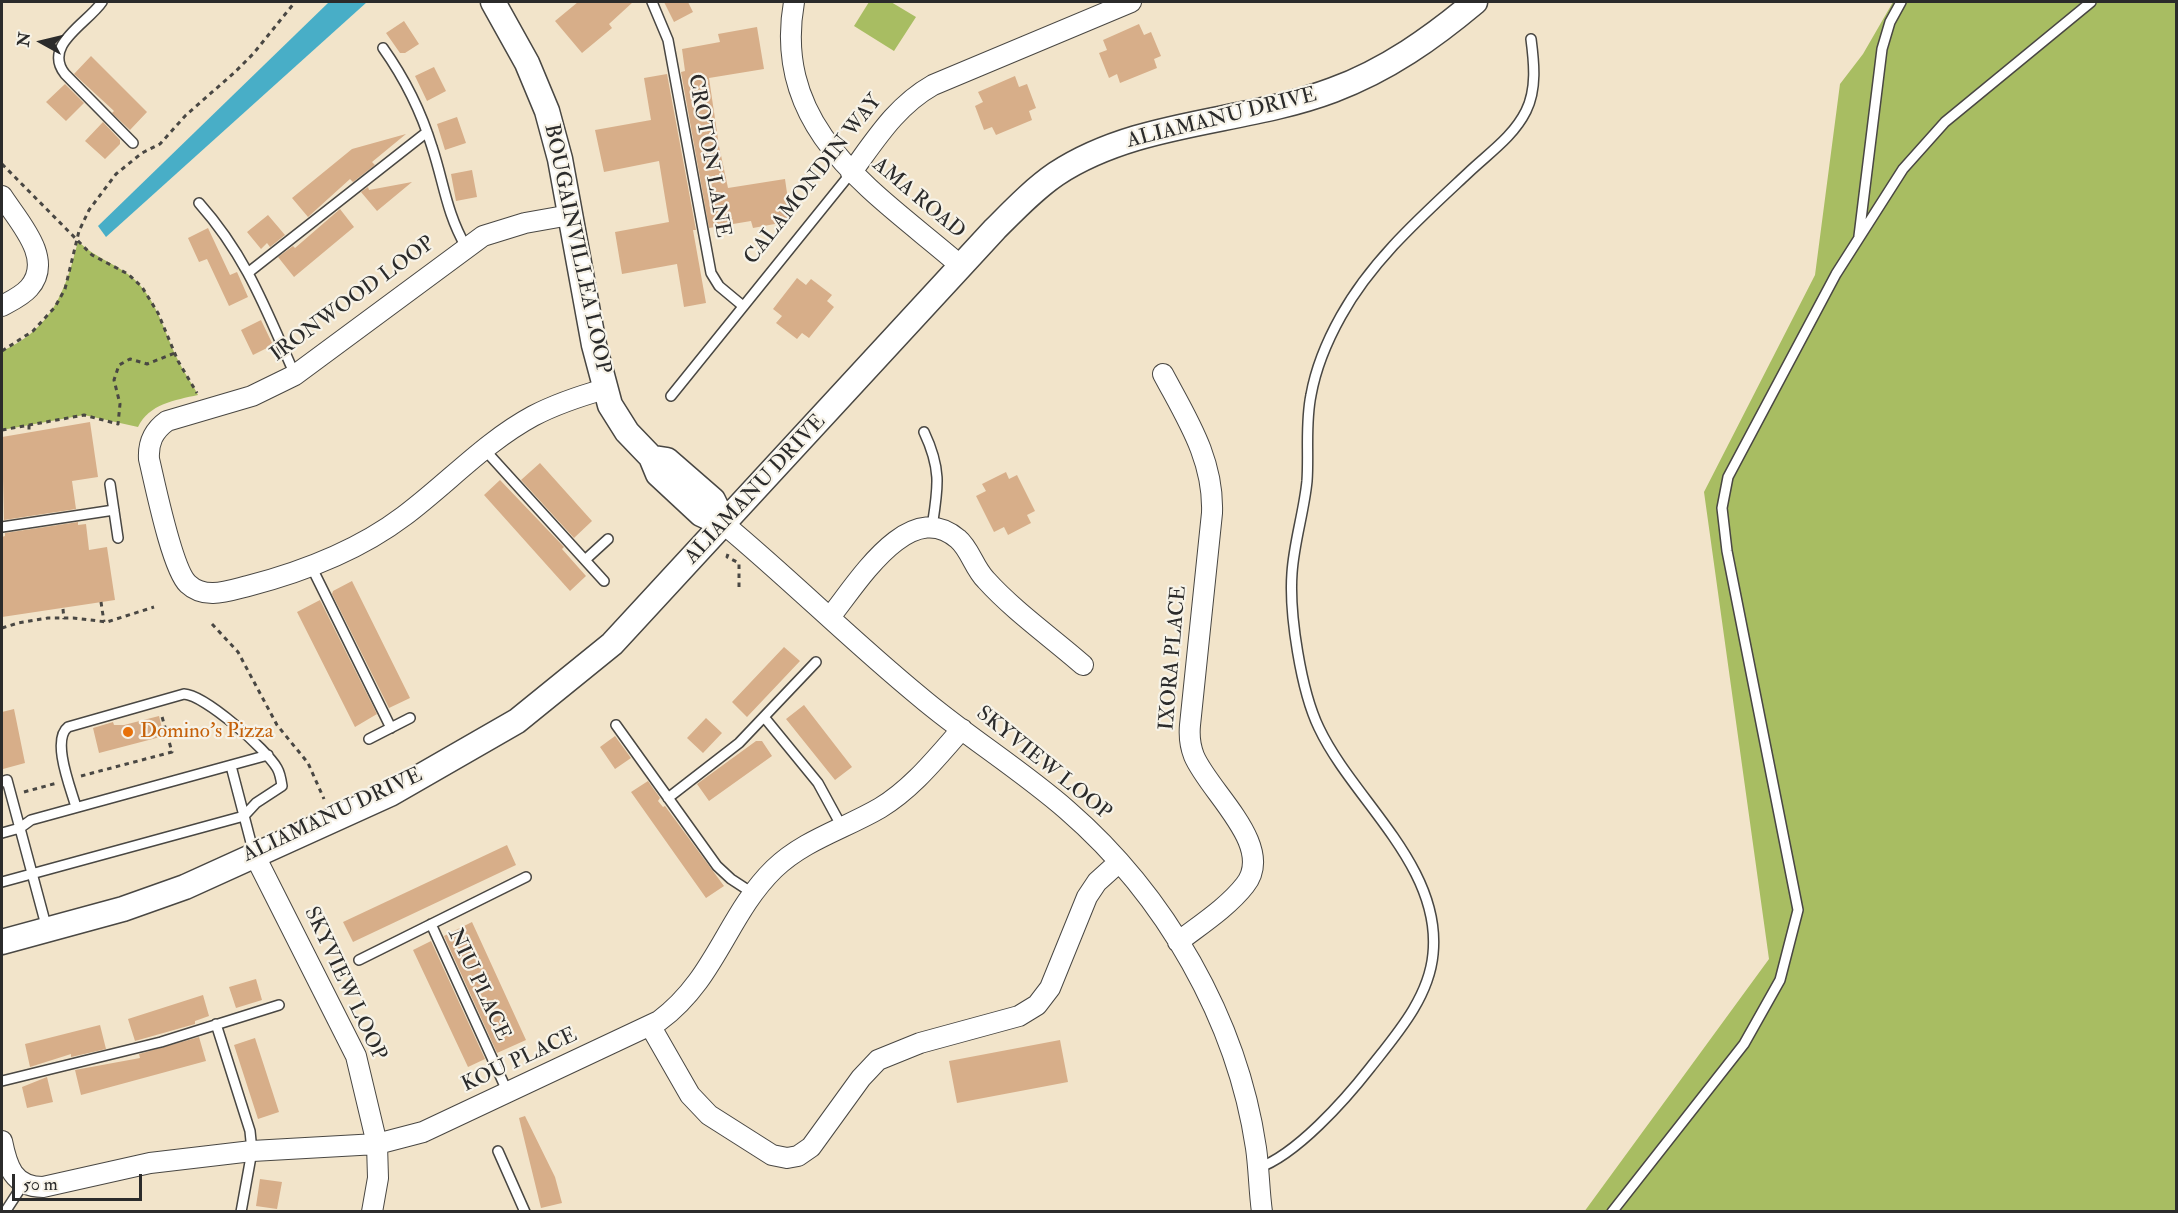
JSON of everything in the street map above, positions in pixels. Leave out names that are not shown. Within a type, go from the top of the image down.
[{"type":"street","name":"BOUGAINVILLEA LOOP","points":[[493,2],[527,63],[547,111],[560,159],[605,389],[618,419],[651,457],[658,474],[700,514],[724,525]]},
{"type":"street","name":"AMA ROAD","points":[[794,2],[792,37],[799,87],[807,112],[816,127],[851,173],[961,266]]},
{"type":"street","name":"CALAMONDIN WAY","points":[[851,173],[894,114],[912,97],[933,85],[1131,2]]},
{"type":"street","name":"ALIAMANU DRIVE","points":[[2,942],[134,906],[185,886],[390,794],[517,721],[612,644],[961,266],[1020,205],[1054,175],[1075,163],[1133,139],[1302,100],[1363,78],[1433,38],[1475,2]]},
{"type":"street","points":[[2,196],[35,248],[38,266],[35,278],[28,290],[2,306]]},
{"type":"street","name":"IRONWOOD LOOP","points":[[570,215],[493,231],[465,247],[295,375],[252,396],[167,421],[153,435],[149,459],[178,568],[184,580],[194,589],[206,593],[219,593],[289,575],[311,566],[368,539],[402,518],[484,449],[533,416],[563,402],[605,389]]},
{"type":"street","name":"IXORA PLACE","points":[[1163,374],[1200,444],[1211,484],[1212,513],[1190,741],[1198,765],[1248,838],[1254,857],[1252,872],[1242,889],[1178,942]]},
{"type":"street","name":"SKYVIEW LOOP","points":[[724,525],[920,697],[1066,809],[1097,838],[1146,893],[1205,989],[1231,1052],[1251,1122],[1258,1168],[1257,1207]]},
{"type":"street","points":[[830,616],[896,539],[910,530],[932,527],[958,538],[977,570],[991,586],[1083,665]]},
{"type":"street","name":"KOU PLACE","points":[[24,1183],[43,1187],[121,1168],[252,1151],[377,1144],[423,1132],[651,1027],[674,1010],[699,983],[754,894],[786,858],[898,795],[914,782],[962,729]]},
{"type":"street","name":"SKYVIEW LOOP","points":[[254,854],[356,1056],[377,1144],[378,1178],[372,1212]]},
{"type":"street","points":[[651,1027],[690,1095],[709,1115],[772,1155],[787,1158],[798,1156],[813,1144],[861,1078],[878,1060],[920,1043],[1019,1016],[1037,1005],[1050,988],[1087,897],[1097,882],[1118,863]]},
{"type":"street","points":[[2,1141],[7,1166],[14,1176],[24,1183]]},
{"type":"lane","points":[[102,2],[61,45],[58,62],[63,72],[133,143]]},
{"type":"lane","name":"CROTON LANE","points":[[652,2],[664,26],[670,48],[711,273],[719,286],[743,306]]},
{"type":"lane","points":[[1859,238],[1882,49],[1890,22],[1901,2]]},
{"type":"lane","points":[[1612,1212],[1744,1044],[1780,980],[1798,910],[1727,551],[1722,508],[1728,477],[1836,274],[1903,169],[1945,122],[2091,2]]},
{"type":"lane","points":[[1258,1168],[1276,1162],[1342,1103],[1396,1035],[1421,997],[1433,955],[1432,921],[1411,867],[1384,823],[1337,759],[1318,727],[1305,689],[1293,613],[1292,572],[1307,481],[1310,397],[1322,355],[1358,289],[1384,255],[1509,137],[1528,108],[1535,71],[1531,39]]},
{"type":"lane","points":[[383,48],[406,84],[427,132],[450,217],[465,247]]},
{"type":"lane","points":[[249,272],[427,132]]},
{"type":"lane","name":"CALAMONDIN WAY","points":[[671,396],[851,173]]},
{"type":"lane","points":[[199,203],[223,231],[249,272],[295,375]]},
{"type":"lane","points":[[924,432],[938,470],[939,487],[932,527]]},
{"type":"lane","points":[[484,449],[604,582]]},
{"type":"lane","points":[[110,484],[118,538]]},
{"type":"lane","points":[[2,527],[114,510]]},
{"type":"lane","points":[[585,561],[608,539]]},
{"type":"lane","points":[[311,566],[392,728]]},
{"type":"lane","points":[[668,798],[739,743],[816,662]]},
{"type":"lane","points":[[2,882],[244,816],[256,803],[282,786],[277,768],[268,755],[199,698],[184,694],[68,727],[63,731],[59,743],[76,807]]},
{"type":"lane","points":[[764,717],[824,792],[842,827]]},
{"type":"lane","points":[[369,739],[410,718]]},
{"type":"lane","points":[[616,725],[723,873],[754,894]]},
{"type":"lane","points":[[2,833],[20,828],[31,820],[268,755]]},
{"type":"lane","points":[[231,766],[254,854]]},
{"type":"lane","points":[[2,782],[7,780],[47,931]]},
{"type":"lane","name":"NIU PLACE","points":[[359,960],[526,877]]},
{"type":"lane","name":"NIU PLACE","points":[[431,924],[508,1093]]},
{"type":"lane","points":[[2,1081],[142,1047],[279,1005]]},
{"type":"lane","points":[[216,1024],[247,1120],[252,1151],[241,1212]]},
{"type":"lane","points":[[498,1151],[525,1212]]},
{"type":"lane","points":[[5,1212],[24,1183]]},
{"type":"path","points":[[2,351],[33,331],[55,307],[65,289],[89,210],[116,174],[142,153],[160,144],[186,115],[235,72],[253,54],[295,2]]},
{"type":"path","points":[[2,164],[92,255],[128,274],[142,287],[158,313],[175,353],[198,394]]},
{"type":"path","points":[[2,430],[75,416],[95,417],[118,424],[120,404],[114,380],[119,364],[130,359],[147,364],[175,353]]},
{"type":"path","points":[[75,416],[76,424]]},
{"type":"path","points":[[28,425],[29,433]]},
{"type":"path","points":[[728,554],[727,557],[739,563],[739,590]]},
{"type":"path","points":[[101,602],[104,622]]},
{"type":"path","points":[[2,628],[30,621],[64,619],[104,622],[154,607]]},
{"type":"path","points":[[63,609],[64,619]]},
{"type":"path","points":[[29,614],[30,621]]},
{"type":"path","points":[[212,624],[238,652],[277,725],[308,763],[324,799]]},
{"type":"path","points":[[24,792],[172,752],[158,701]]},
{"type":"green space","points":[[869,2],[891,2],[916,17],[894,51],[854,26]]},
{"type":"green space","points":[[1893,2],[2176,2],[2176,1211],[1584,1212],[1769,959],[1704,492],[1815,275],[1840,84],[1863,54]]},
{"type":"green space","points":[[78,241],[128,274],[143,289],[150,298],[174,352],[198,395],[172,401],[156,408],[143,419],[138,427],[84,415],[2,430],[2,351],[33,331],[54,306],[68,276]]},
{"type":"water","points":[[329,2],[367,2],[106,237],[98,226]]},
{"type":"building","points":[[578,2],[633,2],[609,24],[612,28],[582,53],[555,21]]},
{"type":"building","points":[[664,2],[688,2],[693,12],[674,22]]},
{"type":"building","points":[[404,21],[419,44],[405,53],[400,53],[386,33]]},
{"type":"building","points":[[1139,24],[1144,35],[1151,32],[1161,56],[1154,59],[1157,68],[1120,83],[1117,74],[1109,78],[1099,53],[1107,50],[1103,40]]},
{"type":"building","points":[[757,27],[764,69],[709,78],[719,146],[728,188],[785,179],[791,221],[753,228],[751,221],[709,228],[681,72],[685,71],[682,49],[720,42],[718,34]]},
{"type":"building","points":[[91,56],[147,112],[130,130],[112,113],[114,111],[74,74]]},
{"type":"building","points":[[434,67],[446,91],[427,101],[415,76]]},
{"type":"building","points":[[667,74],[696,230],[693,230],[706,303],[684,307],[677,264],[622,274],[615,232],[669,222],[659,161],[604,172],[595,130],[651,120],[644,78]]},
{"type":"building","points":[[1015,76],[1019,87],[1027,84],[1036,108],[1029,111],[1032,120],[996,135],[992,127],[984,130],[975,106],[983,102],[978,92]]},
{"type":"building","points":[[65,84],[84,103],[66,121],[46,102]]},
{"type":"building","points":[[457,117],[466,143],[445,150],[437,124]]},
{"type":"building","points":[[103,122],[120,140],[120,144],[105,159],[85,141]]},
{"type":"building","points":[[406,134],[372,162],[375,165],[353,182],[350,179],[308,217],[292,198],[352,149]]},
{"type":"building","points":[[472,170],[477,197],[456,201],[451,174]]},
{"type":"building","points":[[412,182],[377,211],[361,192],[368,187],[369,190]]},
{"type":"building","points":[[340,209],[354,227],[294,277],[278,257],[293,246],[295,248]]},
{"type":"building","points":[[268,215],[285,235],[270,247],[267,243],[261,249],[247,232]]},
{"type":"building","points":[[208,228],[230,275],[237,272],[248,297],[229,306],[207,259],[199,262],[188,238]]},
{"type":"building","points":[[797,278],[806,285],[811,279],[832,295],[827,301],[834,307],[809,338],[802,333],[797,339],[776,323],[782,316],[773,309]]},
{"type":"building","points":[[261,320],[273,345],[253,355],[241,330]]},
{"type":"building","points":[[90,422],[98,477],[72,481],[76,509],[4,520],[2,437]]},
{"type":"building","points":[[540,463],[592,521],[574,538],[521,480]]},
{"type":"building","points":[[1006,472],[1009,479],[1017,475],[1035,511],[1027,515],[1031,523],[1008,535],[1004,527],[994,532],[976,496],[986,491],[982,484]]},
{"type":"building","points":[[500,480],[564,547],[562,549],[586,576],[570,591],[484,495]]},
{"type":"building","points":[[78,522],[78,525],[86,524],[89,550],[107,547],[115,600],[2,617],[2,537],[5,533]]},
{"type":"building","points":[[352,581],[410,698],[389,708],[332,594],[333,591]]},
{"type":"building","points":[[320,600],[377,714],[355,727],[297,612]]},
{"type":"building","points":[[784,647],[800,661],[747,717],[732,702]]},
{"type":"building","points":[[804,705],[852,767],[835,780],[786,719]]},
{"type":"building","points":[[14,709],[25,763],[3,769],[2,712]]},
{"type":"building","name":"Domino's Pizza","points":[[159,716],[164,736],[99,753],[93,728],[113,722],[114,725],[124,725]]},
{"type":"building","points":[[706,718],[722,733],[703,753],[687,738]]},
{"type":"building","points":[[615,736],[631,758],[615,769],[600,747]]},
{"type":"building","points":[[756,741],[762,741],[772,756],[709,801],[697,784]]},
{"type":"building","points":[[648,781],[660,798],[658,801],[663,807],[665,806],[724,886],[706,898],[631,792]]},
{"type":"building","points":[[507,845],[516,865],[353,942],[343,922]]},
{"type":"building","points":[[472,922],[526,1040],[497,1053],[444,936]]},
{"type":"building","points":[[431,941],[485,1059],[468,1067],[413,950]]},
{"type":"building","points":[[256,979],[262,1000],[236,1008],[229,987]]},
{"type":"building","points":[[203,995],[209,1016],[195,1021],[195,1024],[135,1041],[128,1019]]},
{"type":"building","points":[[100,1025],[106,1049],[71,1057],[71,1054],[30,1067],[25,1044]]},
{"type":"building","points":[[199,1037],[206,1061],[81,1095],[75,1070],[140,1058],[139,1054]]},
{"type":"building","points":[[255,1038],[279,1112],[258,1119],[234,1045]]},
{"type":"building","points":[[1060,1040],[1068,1082],[957,1103],[949,1061]]},
{"type":"building","points":[[47,1077],[53,1102],[27,1108],[22,1087]]},
{"type":"building","points":[[525,1116],[555,1177],[562,1203],[541,1208],[519,1118]]},
{"type":"building","points":[[260,1179],[282,1182],[277,1209],[256,1206]]},
{"type":"place","name":"Domino's Pizza","points":[[128,732]]}]
